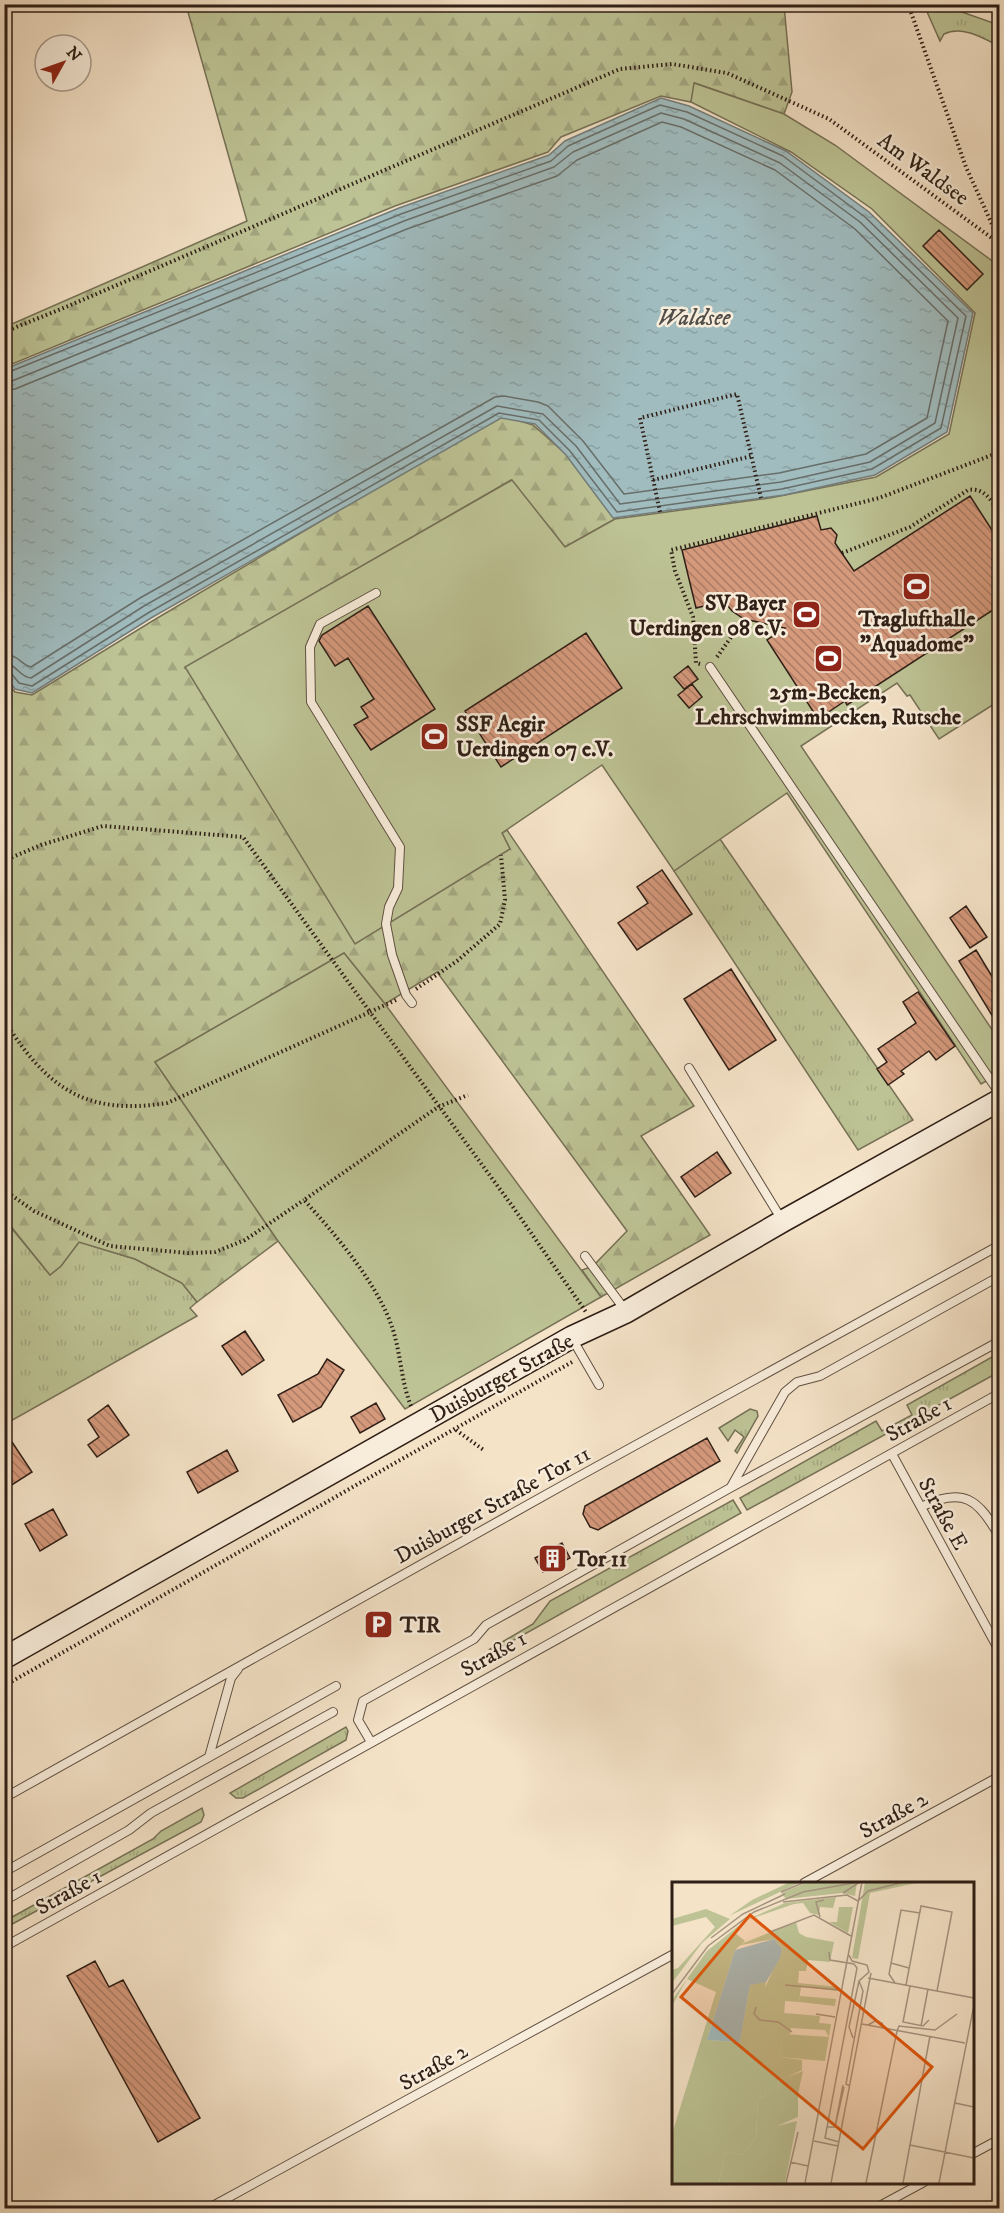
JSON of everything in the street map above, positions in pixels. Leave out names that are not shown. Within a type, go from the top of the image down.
[{"type":"main road","name":"Duisburger Straße","points":[[4,1658],[572,1337],[626,1312],[999,1100]]},
{"type":"lane","points":[[376,593],[320,624],[310,647],[311,702],[400,847],[398,888],[389,907],[386,924],[392,956],[406,995],[412,1003]]},
{"type":"lane","points":[[711,667],[999,1094]]},
{"type":"lane","points":[[689,1068],[783,1221]]},
{"type":"lane","name":"Duisburger Straße Tor 11","points":[[4,1798],[999,1245]]},
{"type":"lane","points":[[585,1256],[626,1312]]},
{"type":"lane","points":[[730,1488],[785,1392],[797,1382],[820,1376],[999,1276]]},
{"type":"lane","points":[[572,1337],[599,1385]]},
{"type":"lane","points":[[371,1742],[358,1720],[363,1701],[474,1639],[486,1626],[730,1488],[760,1474],[999,1341]]},
{"type":"lane","name":"Straße 1","points":[[4,1947],[999,1393]]},
{"type":"lane","name":"Straße E","points":[[892,1454],[996,1636],[999,1652]]},
{"type":"lane","points":[[921,1507],[937,1499],[950,1496],[972,1500],[988,1518],[999,1538]]},
{"type":"lane","points":[[209,1757],[231,1678],[241,1666]]},
{"type":"lane","points":[[4,1872],[336,1686]]},
{"type":"lane","points":[[4,1891],[10,1897],[129,1830],[151,1813],[333,1712]]},
{"type":"lane","name":"Straße 2","points":[[806,1882],[999,1776]]},
{"type":"lane","name":"Straße 2","points":[[209,2208],[672,1955]]},
{"type":"lane","points":[[974,2153],[999,2139]]},
{"type":"lane","points":[[876,2208],[920,2183]]},
{"type":"path","points":[[908,4],[966,167],[999,243]]},
{"type":"path","name":"Am Waldsee","points":[[4,332],[620,69],[672,64],[727,73],[829,119],[999,243]]},
{"type":"path","points":[[660,512],[640,418],[738,394],[761,498]]},
{"type":"path","points":[[744,619],[711,667],[696,663],[693,617],[675,571],[671,550],[879,498],[999,452]]},
{"type":"path","points":[[653,480],[752,456]]},
{"type":"path","points":[[842,554],[910,526],[968,490],[978,488],[986,493],[999,513]]},
{"type":"path","points":[[6,860],[41,845],[103,826],[243,837],[513,1207],[586,1312]]},
{"type":"path","points":[[4,1020],[28,1056],[75,1096],[105,1106],[141,1107],[168,1103],[406,995],[457,960],[500,924],[505,900],[501,855]]},
{"type":"path","points":[[4,1190],[34,1211],[110,1246],[188,1253],[215,1252],[245,1240],[438,1107],[468,1095]]},
{"type":"path","points":[[304,1200],[329,1228],[383,1306],[393,1330],[405,1389],[413,1409]]},
{"type":"path","points":[[4,1686],[582,1357]]},
{"type":"path","points":[[456,1430],[485,1451]]},
{"type":"green space","points":[[186,5],[784,5],[792,92],[784,114],[695,83],[691,102],[661,96],[561,137],[548,152],[395,206],[5,367],[5,327],[247,221]]},
{"type":"green space","points":[[924,5],[942,5],[999,25],[999,46],[986,39],[958,31],[944,34],[940,41]]},
{"type":"green space","points":[[694,83],[784,114],[835,145],[999,266],[999,701],[939,739],[910,695],[907,696],[897,683],[801,746],[999,1040],[999,1074],[981,1084],[787,793],[674,871],[602,765],[502,833],[510,849],[355,944],[185,667],[512,480],[565,547],[615,519],[770,498],[876,477],[949,434],[975,313],[872,209],[791,152],[691,102]]},
{"type":"green space","points":[[500,415],[533,425],[567,455],[615,519],[565,547],[511,480],[185,668],[510,849],[502,833],[507,830],[694,1106],[641,1136],[710,1235],[601,1297],[582,1270],[593,1266],[627,1231],[437,972],[385,1004],[344,953],[155,1062],[278,1241],[197,1302],[182,1283],[135,1259],[79,1242],[61,1266],[50,1275],[5,1219],[4,678],[15,692],[32,695]]},
{"type":"green space","points":[[720,839],[913,1120],[858,1150],[674,871]]},
{"type":"green space","points":[[344,953],[385,1004],[601,1297],[405,1409],[278,1241],[155,1062]]},
{"type":"green space","points":[[4,1219],[50,1275],[61,1266],[79,1242],[135,1259],[182,1283],[197,1302],[190,1308],[197,1316],[9,1422],[4,1414]]},
{"type":"green space","points":[[999,1353],[999,1372],[747,1510],[740,1498],[876,1421],[882,1431],[912,1415],[907,1405]]},
{"type":"green space","points":[[750,1409],[757,1411],[758,1416],[737,1453],[735,1451],[744,1437],[735,1430],[728,1441],[719,1428]]},
{"type":"green space","points":[[733,1500],[741,1513],[496,1650],[490,1649],[533,1624],[550,1601]]},
{"type":"green space","points":[[346,1727],[348,1731],[346,1740],[243,1798],[236,1798],[230,1793]]},
{"type":"green space","points":[[202,1808],[204,1815],[201,1822],[5,1928],[5,1921],[153,1839],[161,1831]]},
{"type":"water","name":"Waldsee","points":[[661,98],[689,106],[786,151],[869,212],[973,313],[947,432],[875,475],[784,495],[613,518],[566,455],[535,424],[501,418],[151,618],[32,693],[15,689],[4,674],[5,369],[399,208],[549,155],[565,141]]},
{"type":"building","points":[[939,230],[983,274],[967,290],[923,246]]},
{"type":"building","points":[[970,496],[999,541],[999,606],[847,705],[845,701],[818,719],[767,640],[785,628],[744,619],[732,611],[724,601],[696,608],[682,550],[817,516],[821,530],[831,528],[837,535],[835,543],[854,571]]},
{"type":"building","points":[[368,606],[435,709],[371,750],[354,725],[368,717],[361,707],[374,699],[348,658],[335,666],[319,641],[322,635]]},
{"type":"building","points":[[586,633],[622,688],[501,767],[465,711]]},
{"type":"building","points":[[688,666],[698,679],[684,689],[674,677]]},
{"type":"building","points":[[692,684],[702,697],[689,708],[678,695]]},
{"type":"building","points":[[662,870],[692,914],[637,950],[618,923],[648,903],[637,887]]},
{"type":"building","points":[[966,906],[987,937],[970,948],[950,918]]},
{"type":"building","points":[[976,950],[999,988],[999,1027],[959,961]]},
{"type":"building","points":[[731,969],[776,1040],[729,1070],[684,999]]},
{"type":"building","points":[[918,992],[955,1046],[936,1060],[929,1051],[901,1071],[904,1074],[888,1085],[877,1069],[887,1062],[878,1049],[916,1023],[903,1002]]},
{"type":"building","points":[[717,1152],[731,1173],[695,1197],[681,1177]]},
{"type":"building","points":[[245,1331],[264,1360],[242,1375],[222,1346]]},
{"type":"building","points":[[327,1359],[344,1370],[321,1407],[293,1422],[278,1395],[318,1374]]},
{"type":"building","points":[[376,1403],[385,1419],[360,1433],[351,1417]]},
{"type":"building","points":[[108,1405],[129,1435],[97,1457],[88,1445],[99,1437],[88,1420]]},
{"type":"building","points":[[4,1430],[32,1472],[4,1490]]},
{"type":"building","name":"Tor 11","points":[[707,1438],[720,1461],[598,1530],[590,1527],[583,1514],[585,1506]]},
{"type":"building","points":[[227,1450],[238,1471],[198,1493],[187,1472]]},
{"type":"building","points":[[53,1509],[67,1535],[40,1551],[25,1524]]},
{"type":"building","name":"Tor 11","points":[[562,1543],[570,1558],[543,1572],[535,1558]]},
{"type":"building","points":[[95,1961],[109,1987],[123,1980],[200,2118],[158,2142],[67,1976]]},
{"type":"place","name":"Traglufthalle \"Aquadome\"","points":[[917,586]]},
{"type":"place","name":"SV Bayer Uerdingen 08 e.V.","points":[[807,615]]},
{"type":"place","name":"25m-Becken, Lehrschwimmbecken, Rutsche","points":[[828,659]]},
{"type":"place","name":"SSF Aegir Uerdingen 07 e.V.","points":[[435,736]]},
{"type":"place","name":"Tor 11","points":[[552,1558]]},
{"type":"place","name":"TIR","points":[[379,1624]]}]
